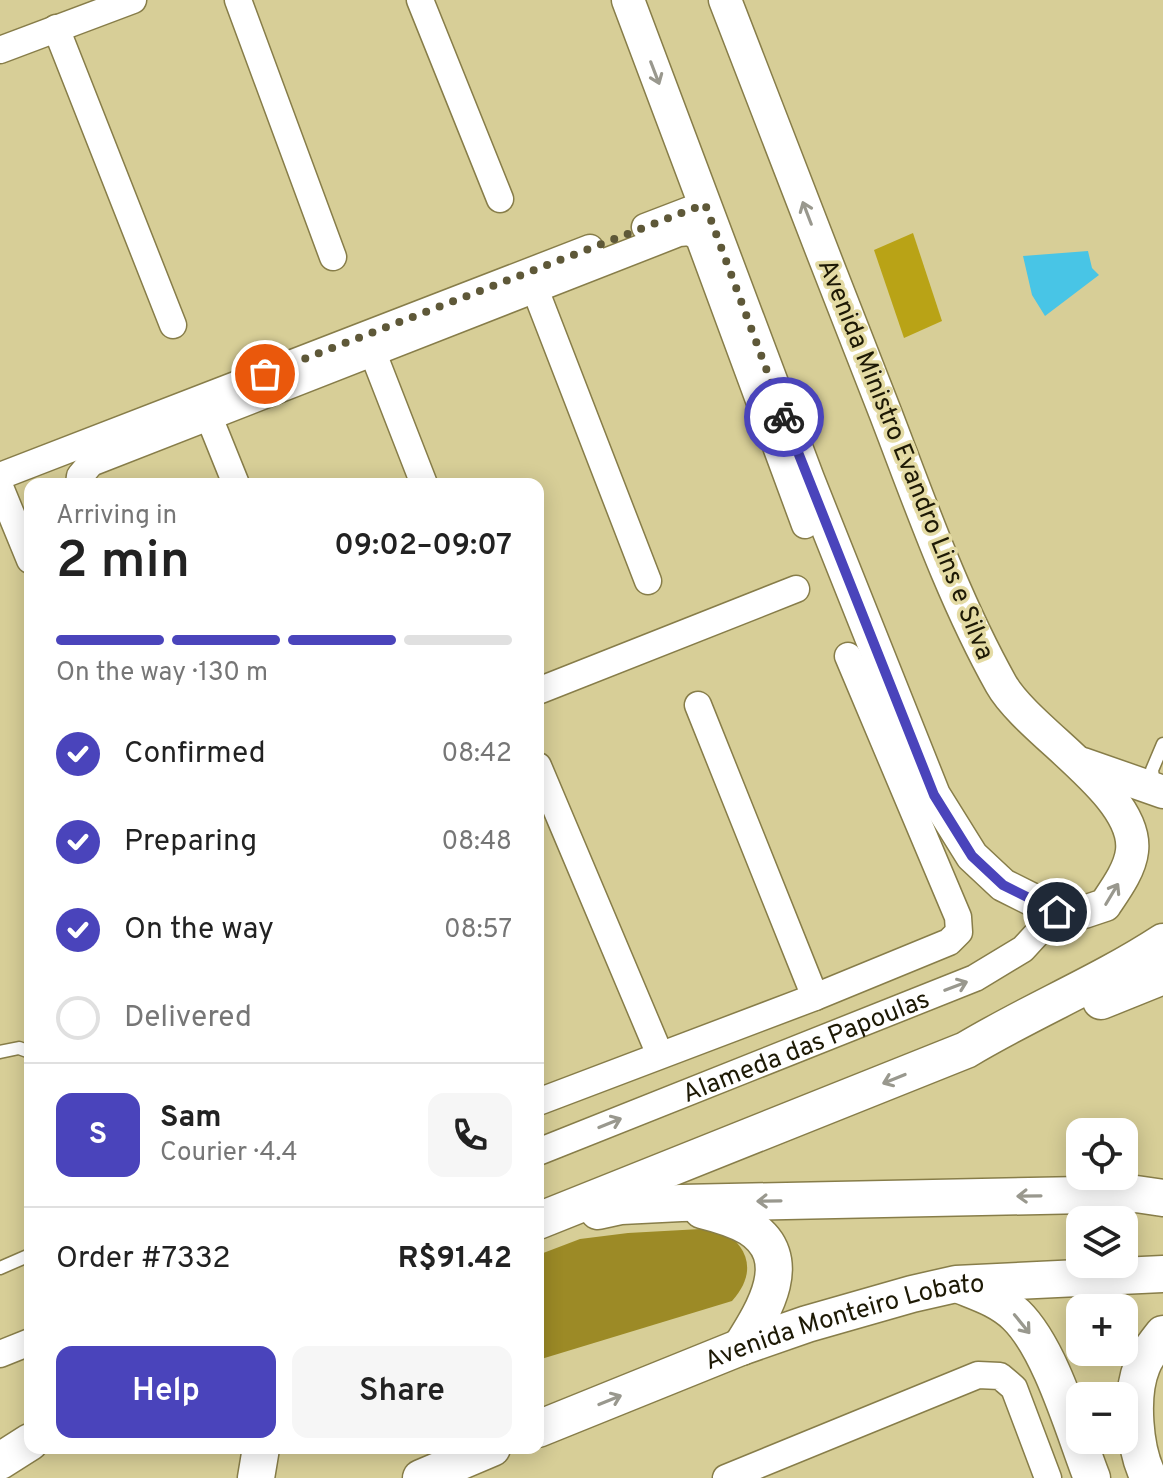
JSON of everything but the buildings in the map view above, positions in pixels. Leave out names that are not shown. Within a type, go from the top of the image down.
[{"type":"main road","points":[[966,1050],[995,1032],[1120,970],[1163,942]]},
{"type":"main road","points":[[544,1220],[966,1050],[999,1043],[1163,976]]},
{"type":"main road","points":[[544,1221],[621,1206],[681,1203],[1136,1194],[1163,1198]]},
{"type":"main road","points":[[681,1203],[749,1228],[765,1242],[772,1261],[774,1281],[763,1312],[741,1347]]},
{"type":"main road","name":"Avenida Monteiro Lobato","points":[[544,1427],[741,1347],[874,1304],[956,1284],[1163,1274]]},
{"type":"main road","points":[[956,1284],[994,1298],[1017,1317],[1030,1334],[1050,1370],[1092,1478]]},
{"type":"main road","points":[[1149,1478],[1136,1432],[1135,1403],[1142,1366],[1163,1334]]},
{"type":"main road","points":[[0,1461],[24,1446]]},
{"type":"main road","points":[[256,1478],[260,1454]]},
{"type":"main road","points":[[421,1478],[465,1462]]},
{"type":"street","points":[[0,50],[133,0]]},
{"type":"street","points":[[238,0],[333,257]]},
{"type":"street","points":[[420,0],[500,199]]},
{"type":"street","points":[[628,0],[808,479],[934,795],[972,856],[1003,885],[1057,912],[1084,912],[1105,905],[1129,862],[1160,788],[1076,762]]},
{"type":"street","name":"Avenida Ministro Evandro Lins e Silva","points":[[725,0],[974,633],[1004,688],[1029,718],[1105,791],[1120,811],[1128,827],[1133,850]]},
{"type":"street","points":[[56,28],[173,325]]},
{"type":"street","points":[[0,476],[705,204]]},
{"type":"street","points":[[80,478],[91,463],[679,233],[690,232],[699,238],[805,525]]},
{"type":"street","points":[[535,289],[648,581]]},
{"type":"street","points":[[373,353],[422,478]]},
{"type":"street","points":[[209,417],[234,478]]},
{"type":"street","points":[[0,487],[24,545]]},
{"type":"street","points":[[544,689],[796,589]]},
{"type":"street","points":[[544,1100],[815,997],[949,942],[959,932],[958,917],[848,656]]},
{"type":"street","points":[[698,705],[815,997]]},
{"type":"street","points":[[544,780],[660,1055]]},
{"type":"street","name":"Alameda das Papoulas","points":[[544,1150],[975,978],[1023,949],[1057,912]]},
{"type":"street","points":[[0,1354],[24,1344]]},
{"type":"street","points":[[726,1478],[978,1375],[1000,1376],[1014,1388],[1048,1478]]},
{"type":"lane","points":[[1160,788],[1152,770],[1163,744]]},
{"type":"lane","points":[[0,1052],[24,1050]]},
{"type":"lane","points":[[0,1268],[24,1258]]},
{"type":"shaded area","points":[[913,233],[942,321],[904,338],[874,250]]},
{"type":"shaded area","points":[[719,1228],[738,1243],[746,1261],[747,1271],[740,1291],[732,1301],[544,1358],[544,1253],[580,1239]]},
{"type":"water","points":[[1088,251],[1092,268],[1099,275],[1045,316],[1032,295],[1023,256]]},
{"type":"way so far","points":[[265,374],[705,204],[784,417]]},
{"type":"route","points":[[784,417],[934,795],[972,856],[1003,885],[1057,912]]}]
